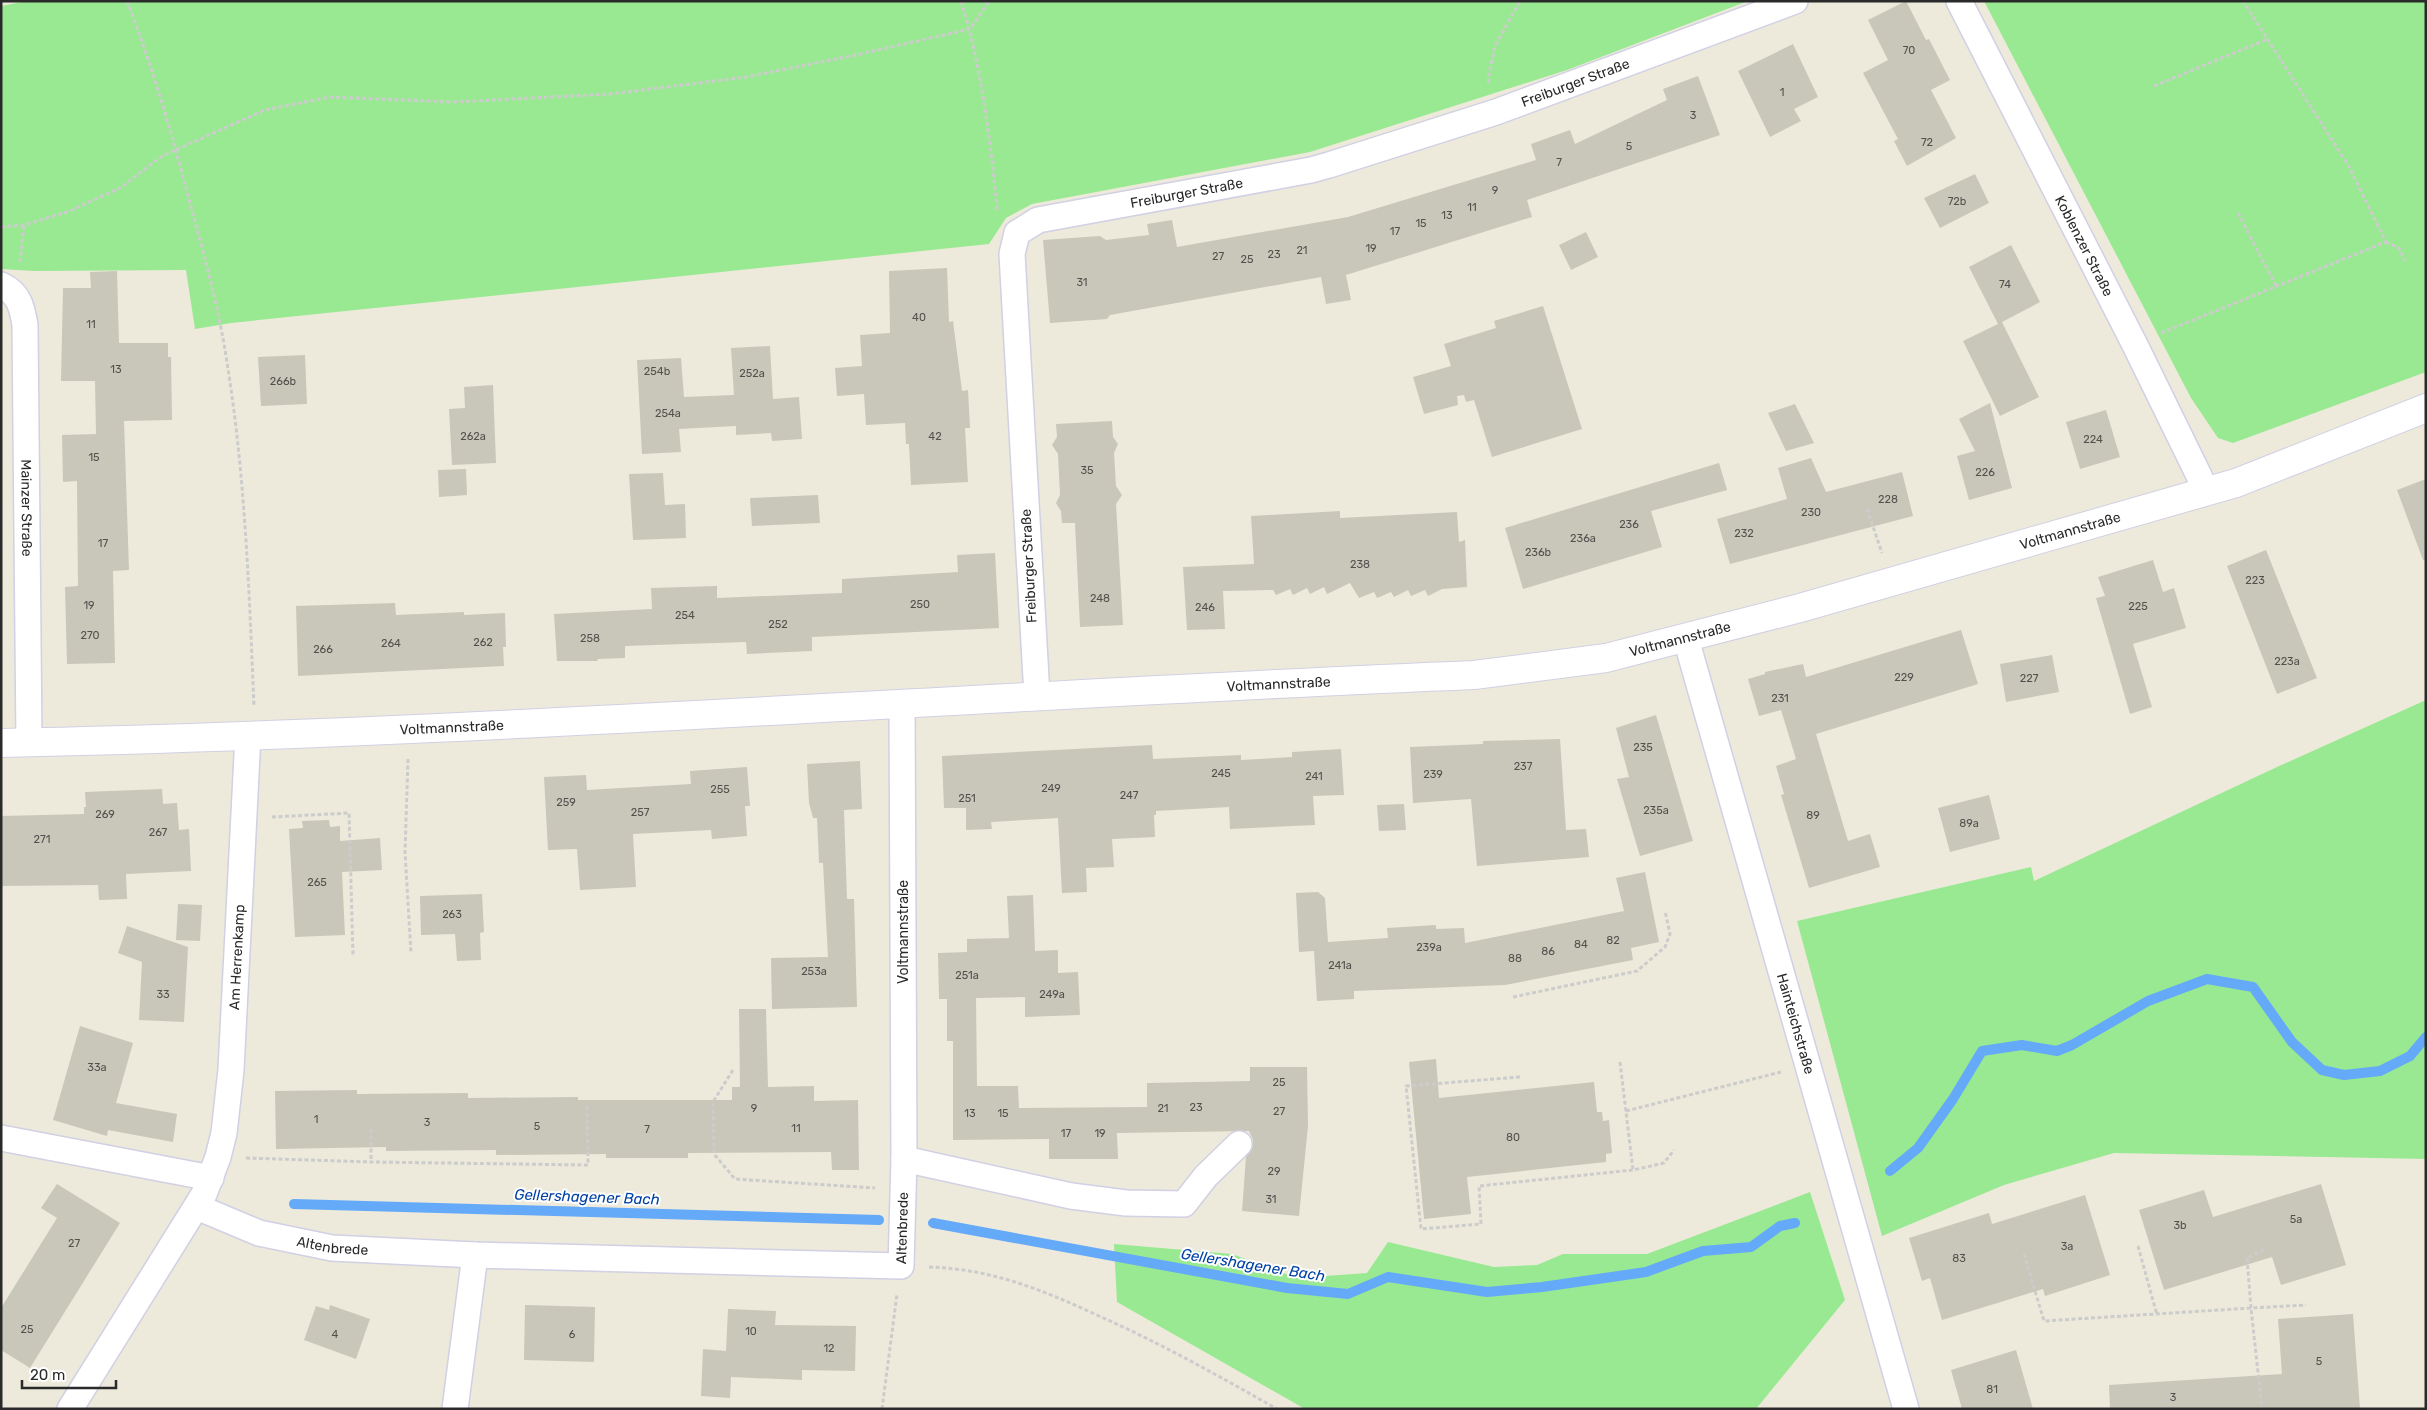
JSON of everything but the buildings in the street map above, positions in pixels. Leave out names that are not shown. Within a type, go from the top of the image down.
[{"type":"street","name":"Freiburger Straße","points":[[1037,696],[1012,254],[1017,233],[1038,220],[1311,170],[1496,112],[1795,1]]},
{"type":"street","name":"Koblenzer Straße","points":[[1959,1],[2135,345],[2207,492]]},
{"type":"street","name":"Mainzer Straße","points":[[1,285],[16,295],[23,310],[24,325],[29,742]]},
{"type":"street","name":"Voltmannstraße","points":[[1,743],[406,728],[1474,675],[1606,658],[1686,639],[2207,492],[2267,472],[2426,408]]},
{"type":"street","name":"Hainteichstraße","points":[[1686,639],[1806,1066],[1906,1409]]},
{"type":"street","name":"Voltmannstraße","points":[[902,704],[904,1159]]},
{"type":"street","name":"Am Herrenkamp","points":[[70,1409],[197,1207],[214,1168],[227,1109],[231,1070],[244,818],[252,735]]},
{"type":"street","points":[[1,1138],[214,1168]]},
{"type":"street","points":[[904,1159],[1071,1196],[1126,1203],[1184,1204],[1206,1176],[1238,1144]]},
{"type":"street","name":"Altenbrede","points":[[197,1207],[259,1233],[332,1248],[475,1255],[901,1266],[904,1159]]},
{"type":"street","points":[[455,1409],[475,1255]]},
{"type":"path","points":[[128,1],[144,44],[176,149],[205,260],[225,348],[239,446],[248,539],[252,735]]},
{"type":"path","points":[[961,1],[970,29],[986,103],[998,208],[1017,233]]},
{"type":"path","points":[[1,227],[24,225],[70,211],[120,188],[162,156],[265,110],[330,97],[454,102],[610,94],[746,77],[856,56],[970,29],[990,1]]},
{"type":"path","points":[[1496,112],[1488,79],[1495,46],[1520,1]]},
{"type":"path","points":[[2243,1],[2348,165],[2386,242],[2399,248],[2405,261]]},
{"type":"path","points":[[2154,86],[2268,39]]},
{"type":"path","points":[[2238,213],[2276,286]]},
{"type":"path","points":[[2135,345],[2386,242]]},
{"type":"path","points":[[1867,509],[1892,582]]},
{"type":"path","points":[[406,728],[408,789],[405,852],[411,953]]},
{"type":"path","points":[[244,818],[349,813],[353,955]]},
{"type":"path","points":[[315,815],[315,820]]},
{"type":"path","points":[[1513,997],[1637,970],[1665,947],[1670,934],[1665,912]]},
{"type":"path","points":[[1620,1062],[1633,1170]]},
{"type":"path","points":[[1626,1111],[1806,1066]]},
{"type":"path","points":[[733,1070],[713,1102],[714,1154],[735,1179],[903,1190]]},
{"type":"path","points":[[1520,1077],[1406,1086],[1421,1230],[1482,1224],[1479,1186],[1633,1170],[1664,1163],[1674,1150]]},
{"type":"path","points":[[214,1168],[371,1162],[588,1165],[587,1106]]},
{"type":"path","points":[[371,1129],[371,1162]]},
{"type":"path","points":[[2138,1246],[2157,1315]]},
{"type":"path","points":[[2262,1409],[2247,1258],[2264,1250]]},
{"type":"path","points":[[2024,1254],[2044,1321],[2306,1305]]},
{"type":"path","points":[[882,1409],[901,1266],[947,1268],[1022,1282],[1142,1335],[1277,1409]]},
{"type":"green space","points":[[27,1],[1748,1],[1567,70],[1310,152],[1032,204],[1006,218],[989,244],[231,323],[195,329],[186,270],[34,271],[1,269],[1,6]]},
{"type":"green space","points":[[1984,1],[2426,1],[2426,372],[2233,443],[2218,438],[2191,398]]},
{"type":"green space","points":[[2426,700],[2426,1159],[2114,1153],[2004,1185],[1882,1236],[1797,921],[2031,867],[2034,881],[2277,767]]},
{"type":"green space","points":[[1810,1192],[1845,1300],[1756,1409],[1305,1409],[1117,1302],[1114,1244],[1232,1254],[1297,1278],[1367,1273],[1388,1242],[1494,1267],[1537,1265],[1563,1254],[1647,1254]]},
{"type":"waterway","name":"Gellershagener Bach","points":[[1890,1171],[1918,1148],[1953,1099],[1982,1051],[2022,1045],[2057,1051],[2072,1045],[2148,1001],[2207,979],[2253,987],[2292,1042],[2322,1070],[2344,1075],[2380,1071],[2410,1056],[2426,1037]]},
{"type":"waterway","name":"Gellershagener Bach","points":[[294,1204],[879,1220]]},
{"type":"waterway","name":"Gellershagener Bach","points":[[933,1223],[1287,1288],[1348,1294],[1388,1277],[1487,1292],[1542,1287],[1646,1272],[1703,1251],[1751,1247],[1780,1226],[1795,1223]]}]
